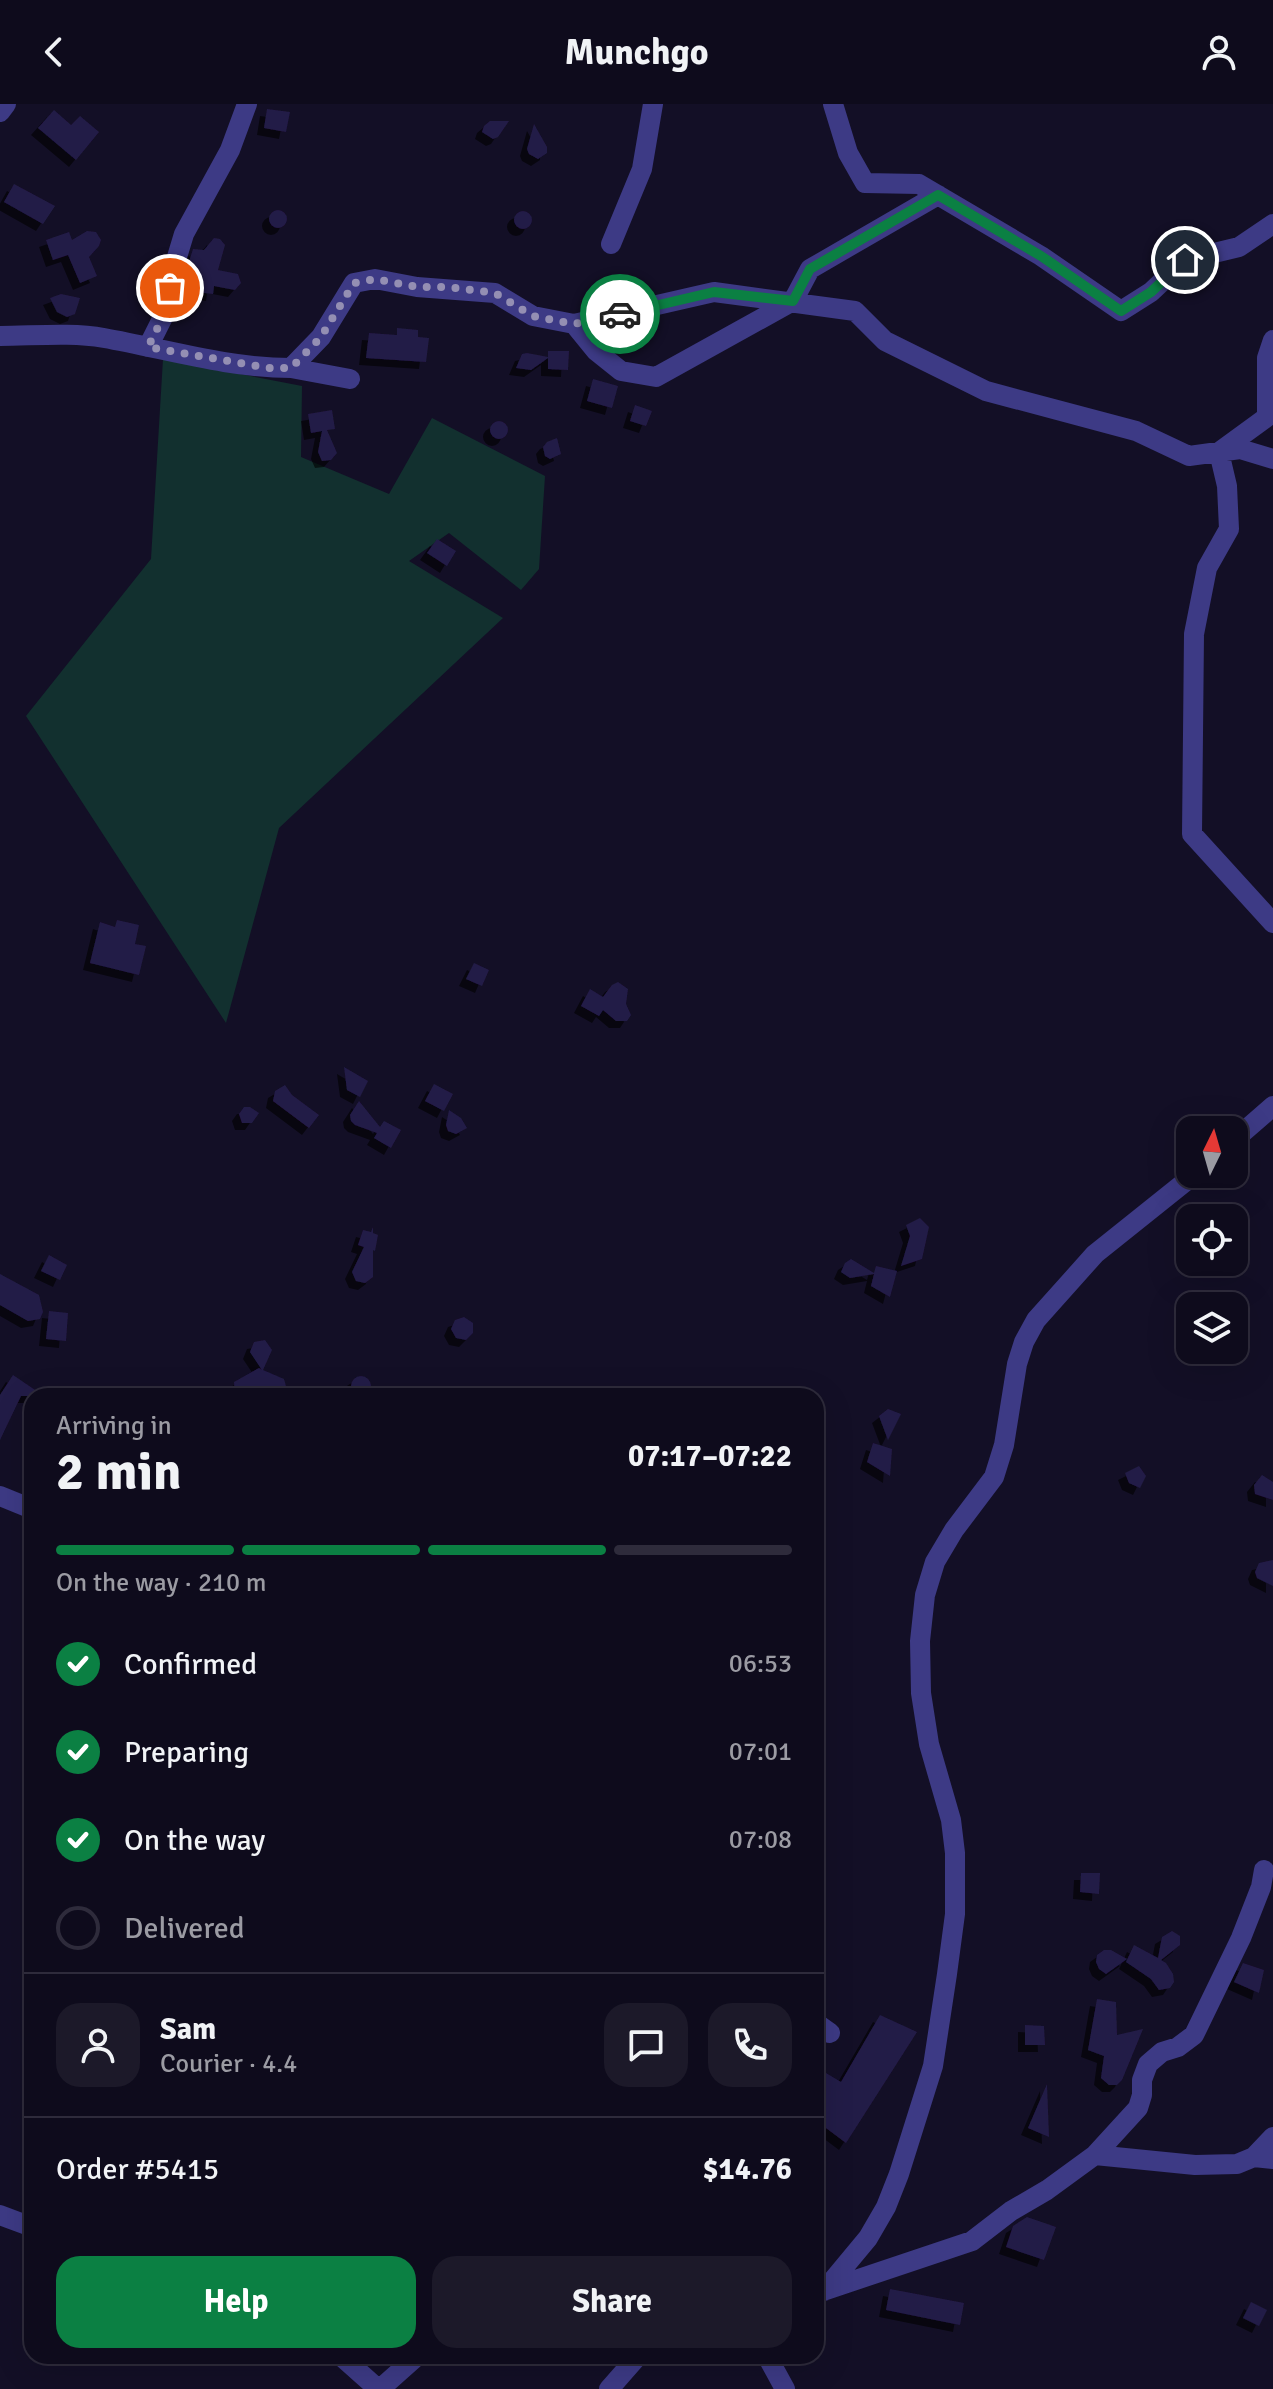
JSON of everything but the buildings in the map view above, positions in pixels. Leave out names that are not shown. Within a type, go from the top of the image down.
[{"type":"street","points":[[0,112],[6,104]]},
{"type":"street","points":[[148,347],[167,309],[174,267],[184,234],[230,150],[247,104]]},
{"type":"street","points":[[611,244],[642,169],[653,104]]},
{"type":"street","points":[[833,104],[848,153],[865,183],[919,184],[1041,256],[1121,311],[1151,292],[1185,260],[1239,247],[1273,224]]},
{"type":"street","points":[[574,324],[596,351],[621,371],[656,377],[793,301],[810,269],[938,195]]},
{"type":"street","points":[[291,368],[321,337],[354,283],[375,279],[417,287],[495,293],[533,316],[574,324],[714,292],[855,311],[885,341],[986,391],[1136,431],[1189,456],[1240,449],[1273,459]]},
{"type":"street","points":[[0,336],[101,337],[268,368],[291,368],[350,379]]},
{"type":"street","points":[[1219,452],[1267,417],[1267,358],[1273,340]]},
{"type":"street","points":[[1219,452],[1227,486],[1229,529],[1207,568],[1194,634],[1192,834],[1273,923]]},
{"type":"street","points":[[1248,1128],[1273,1106]]},
{"type":"street","points":[[824,2288],[868,2238],[886,2207],[933,2066],[955,1914],[955,1853],[951,1820],[929,1744],[921,1693],[920,1641],[925,1595],[935,1562],[954,1530],[994,1477],[1004,1445],[1017,1364],[1036,1320],[1095,1254],[1178,1188]]},
{"type":"street","points":[[0,1496],[24,1506]]},
{"type":"street","points":[[824,2291],[972,2241],[1095,2155],[1138,2108],[1148,2064],[1162,2052],[1178,2047],[1194,2035],[1241,1938],[1261,1887],[1264,1870]]},
{"type":"street","points":[[1095,2155],[1195,2165],[1237,2164],[1263,2158],[1273,2137]]},
{"type":"street","points":[[0,2215],[24,2224]]},
{"type":"street","points":[[350,2364],[379,2389],[408,2364]]},
{"type":"street","points":[[609,2389],[631,2364]]},
{"type":"street","points":[[771,2364],[785,2389]]},
{"type":"green space","points":[[163,359],[302,386],[301,457],[389,494],[432,418],[545,476],[539,569],[521,590],[449,533],[409,561],[503,618],[279,828],[226,1023],[26,716],[151,559]]},
{"type":"way so far","points":[[170,288],[167,309],[148,347],[268,368],[291,368],[321,337],[354,283],[375,279],[417,287],[495,293],[533,316],[574,324],[620,314]]},
{"type":"route","points":[[620,314],[714,292],[793,301],[810,269],[938,195],[1041,256],[1121,311],[1151,292],[1185,260]]}]
